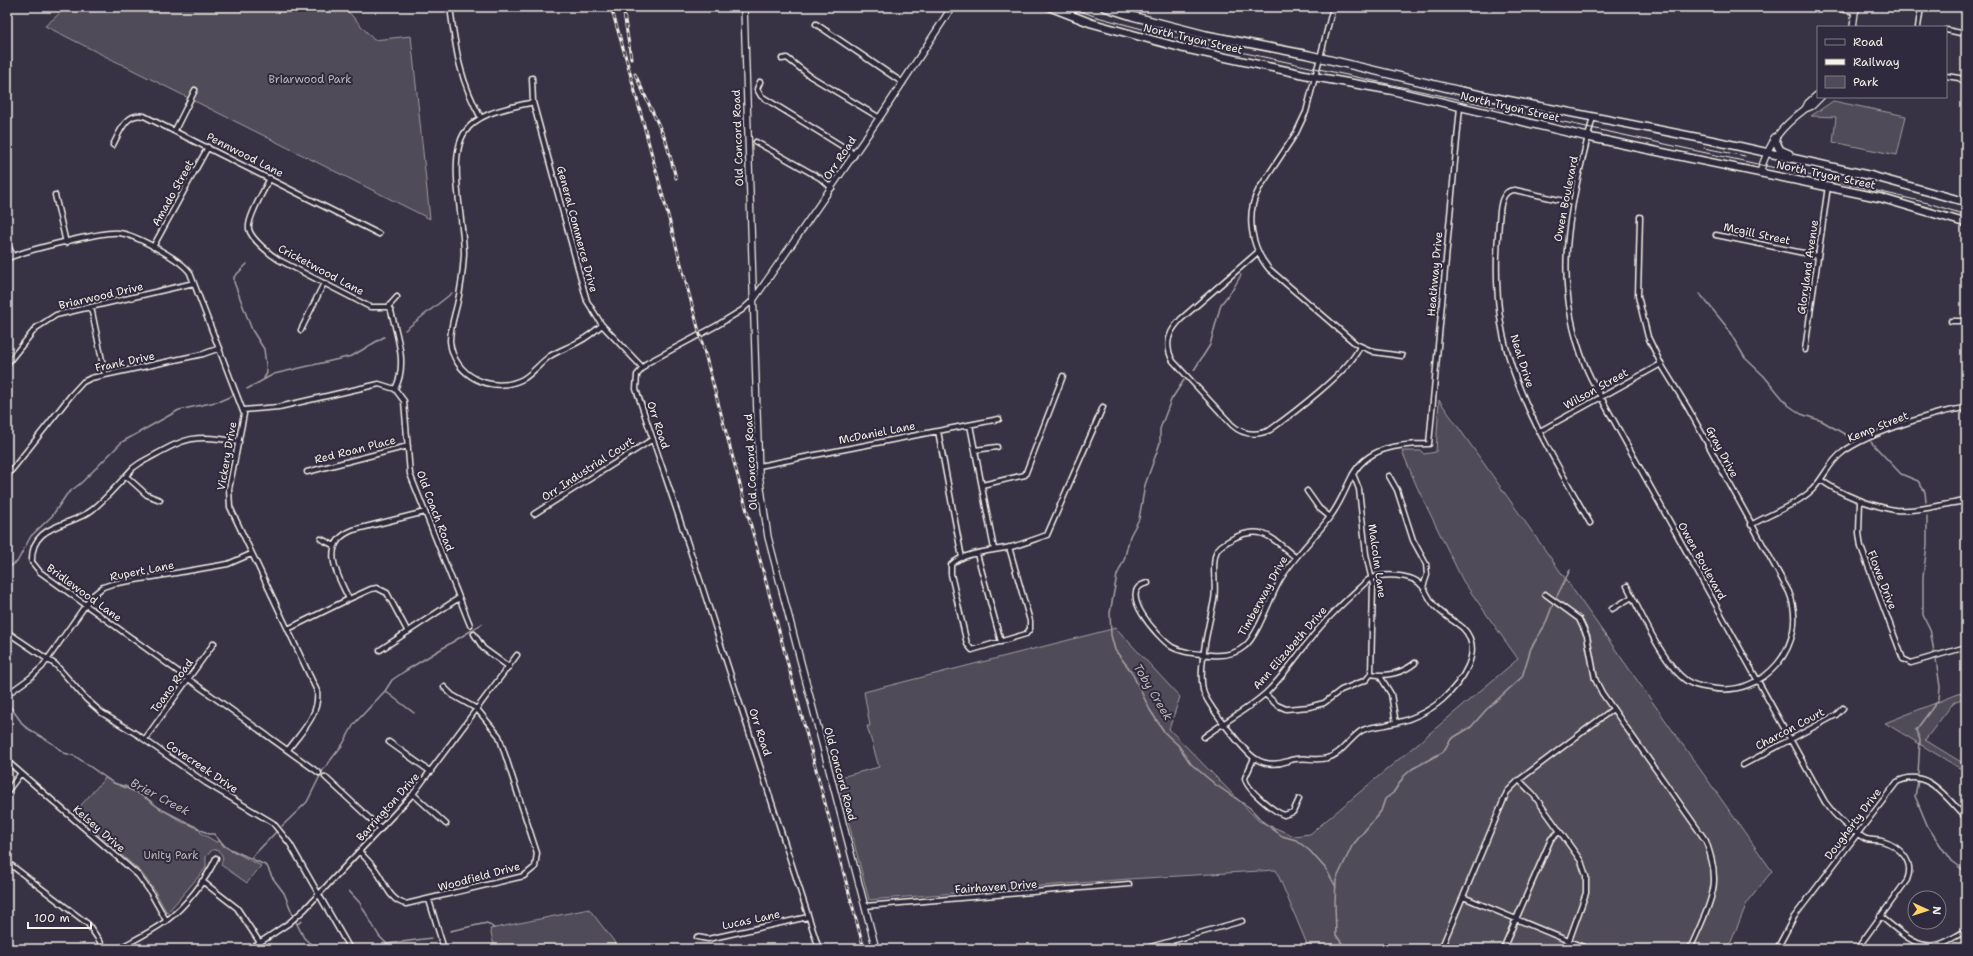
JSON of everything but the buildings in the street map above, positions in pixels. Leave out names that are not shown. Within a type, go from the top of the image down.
[{"type":"main road","name":"North Tryon Street","points":[[1050,7],[1091,23],[1146,39],[1316,77],[1390,90],[1588,137],[1828,186],[1910,205],[1966,223]]},
{"type":"main road","name":"North Tryon Street","points":[[1104,7],[1132,16],[1206,35],[1321,58],[1461,91],[1798,159],[1898,182],[1966,202]]},
{"type":"main road","points":[[1774,138],[1780,150],[1798,159]]},
{"type":"street","points":[[450,7],[460,71],[472,102],[481,118]]},
{"type":"street","name":"Old Concord Road","points":[[744,7],[759,466],[762,501],[768,537],[876,949]]},
{"type":"street","name":"Orr Road","points":[[819,949],[702,586],[636,389],[637,376],[642,367],[716,326],[742,310],[753,300],[880,118],[952,7]]},
{"type":"street","points":[[1333,7],[1309,106],[1301,124],[1259,189],[1254,200],[1252,231],[1258,252],[1265,265],[1276,276],[1360,346],[1374,352],[1402,356]]},
{"type":"street","points":[[1833,7],[1856,9],[1853,26]]},
{"type":"street","points":[[1920,26],[1922,7]]},
{"type":"street","points":[[816,24],[903,83]]},
{"type":"street","points":[[1947,30],[1966,34]]},
{"type":"street","points":[[782,59],[787,58],[810,76],[880,118]]},
{"type":"street","points":[[1947,76],[1956,77],[1966,83]]},
{"type":"street","name":"General Commerce Drive","points":[[532,78],[533,102],[584,292],[591,310],[602,325],[642,367]]},
{"type":"street","points":[[760,82],[757,89],[761,96],[850,151],[854,156]]},
{"type":"street","points":[[174,130],[195,90]]},
{"type":"street","points":[[1805,109],[1808,103],[1817,95]]},
{"type":"street","points":[[1760,173],[1766,152],[1774,138],[1805,109],[1812,106],[1819,98]]},
{"type":"street","points":[[533,102],[481,118],[465,132],[457,153],[464,262],[450,339],[452,351],[457,362],[468,375],[484,383],[496,385],[511,384],[526,377],[550,356],[582,340],[602,325]]},
{"type":"street","name":"Heathway Drive","points":[[1429,444],[1460,107]]},
{"type":"street","name":"Pennwood Lane","points":[[113,145],[129,118],[135,115],[148,117],[379,234]]},
{"type":"street","name":"Owen Boulevard","points":[[1593,117],[1573,203],[1566,244],[1566,292],[1578,346],[1585,366],[1601,397],[1831,810],[1867,840],[1879,840],[1890,844],[1905,856],[1909,863],[1910,870],[1907,880],[1857,949]]},
{"type":"street","points":[[756,142],[820,178],[832,188]]},
{"type":"street","name":"Amado Street","points":[[153,247],[208,147]]},
{"type":"street","name":"Cricketwood Lane","points":[[270,178],[250,221],[251,233],[279,260],[370,307],[388,307]]},
{"type":"street","name":"Gloryland Avenue","points":[[1805,350],[1828,186]]},
{"type":"street","name":"Neal Drive","points":[[1573,203],[1515,190],[1509,191],[1504,195],[1499,218],[1496,266],[1498,302],[1504,337],[1512,368],[1540,431],[1590,524]]},
{"type":"street","points":[[55,195],[66,243]]},
{"type":"street","name":"Gray Drive","points":[[1640,217],[1638,296],[1646,330],[1661,364],[1688,408],[1789,592],[1794,617],[1793,636],[1784,655],[1776,665],[1758,680]]},
{"type":"street","name":"Vickery Drive","points":[[7,259],[13,256],[114,232],[133,236],[183,264],[190,273],[243,410],[243,422],[229,489],[229,502],[234,518],[315,685],[318,697],[317,707],[313,715],[288,750]]},
{"type":"street","name":"Mcgill Street","points":[[1716,235],[1818,256]]},
{"type":"street","points":[[7,243],[13,256]]},
{"type":"street","points":[[1258,252],[1181,319],[1172,328],[1168,339],[1168,348],[1173,361],[1232,425],[1240,431],[1249,434],[1261,434],[1270,430],[1333,380],[1354,359],[1360,346]]},
{"type":"street","name":"Briarwood Drive","points":[[7,364],[31,333],[41,324],[56,315],[194,283]]},
{"type":"street","points":[[301,330],[324,283]]},
{"type":"street","points":[[243,410],[273,408],[379,384],[390,386],[395,389],[401,373],[401,357],[391,311],[388,307],[397,297]]},
{"type":"street","points":[[91,307],[105,375]]},
{"type":"street","points":[[1951,321],[1966,321]]},
{"type":"street","name":"Frank Drive","points":[[7,476],[80,385],[87,380],[203,354],[220,348]]},
{"type":"street","name":"Wilson Street","points":[[1540,431],[1661,364]]},
{"type":"street","points":[[982,485],[1025,475],[1063,376]]},
{"type":"street","name":"Old Coach Road","points":[[395,389],[404,401],[410,474],[470,625]]},
{"type":"street","points":[[1009,547],[1031,625],[1026,634],[974,650],[967,644],[950,568],[954,561],[962,558],[1047,536],[1103,407]]},
{"type":"street","name":"Kemp Street","points":[[1751,525],[1802,497],[1821,480],[1838,456],[1857,444],[1919,420],[1966,408]]},
{"type":"street","name":"McDaniel Lane","points":[[759,466],[999,419]]},
{"type":"street","points":[[970,425],[994,549]]},
{"type":"street","points":[[938,431],[962,558]]},
{"type":"street","name":"Bridlewood Lane","points":[[238,442],[210,437],[189,438],[140,463],[92,510],[80,517],[53,527],[43,536],[33,548],[32,562],[36,569],[319,773]]},
{"type":"street","name":"Orr Industrial Court","points":[[534,514],[652,439]]},
{"type":"street","name":"Timberway Drive","points":[[1148,583],[1138,587],[1135,594],[1136,602],[1141,613],[1159,637],[1180,650],[1204,654],[1228,654],[1240,650],[1246,645],[1279,582],[1295,557],[1330,517],[1341,500],[1353,474],[1370,456],[1384,448],[1397,445],[1429,444]]},
{"type":"street","name":"Red Roan Place","points":[[307,472],[408,446]]},
{"type":"street","points":[[975,450],[997,447]]},
{"type":"street","name":"Malcolm Lane","points":[[1353,474],[1359,489],[1374,603],[1370,645],[1371,674]]},
{"type":"street","points":[[126,476],[147,495],[160,500]]},
{"type":"street","points":[[1389,476],[1396,490],[1413,540],[1426,564],[1427,575],[1423,587]]},
{"type":"street","points":[[1821,480],[1842,493],[1860,500],[1896,510],[1930,507],[1966,501]]},
{"type":"street","points":[[1307,491],[1319,508],[1330,517]]},
{"type":"street","name":"Flowe Drive","points":[[1860,500],[1859,533],[1862,552],[1903,659],[1906,662],[1919,661],[1944,652],[1966,647]]},
{"type":"street","points":[[349,599],[334,568],[333,559],[335,546],[342,537],[350,532],[425,512]]},
{"type":"street","points":[[1295,557],[1270,536],[1256,532],[1243,534],[1219,547],[1215,555],[1215,594],[1204,654],[1203,690],[1206,700],[1254,758],[1270,764],[1302,757],[1326,758],[1337,753],[1364,730],[1396,723],[1428,710],[1442,700],[1465,673],[1472,657],[1471,642],[1467,633],[1436,608],[1423,587],[1417,582],[1399,576],[1382,576],[1371,579]]},
{"type":"street","points":[[321,539],[335,546]]},
{"type":"street","name":"Rupert Lane","points":[[9,693],[36,674],[86,605],[96,593],[108,586],[228,564],[251,554]]},
{"type":"street","points":[[977,554],[1001,642]]},
{"type":"street","name":"Ann Elizabeth Drive","points":[[1204,737],[1265,694],[1326,620],[1371,579]]},
{"type":"street","points":[[1627,586],[1668,661],[1679,675],[1688,682],[1714,689],[1732,690],[1741,688],[1758,680]]},
{"type":"street","points":[[288,629],[349,599],[371,589],[377,588],[384,591],[390,597],[408,632]]},
{"type":"street","points":[[1545,594],[1579,619],[1587,636],[1595,679],[1613,709],[1690,816],[1706,841],[1712,860],[1714,879],[1710,899],[1690,949]]},
{"type":"street","points":[[1612,609],[1632,597]]},
{"type":"street","points":[[380,650],[459,598]]},
{"type":"street","name":"Covecreek Drive","points":[[7,632],[48,659],[91,704],[145,739],[206,783],[273,823],[290,844],[350,949]]},
{"type":"street","points":[[474,634],[483,648],[508,667]]},
{"type":"street","name":"Toano Road","points":[[145,739],[214,643]]},
{"type":"street","name":"Barrington Drive","points":[[250,949],[299,915],[382,829],[431,772],[517,655]]},
{"type":"street","points":[[1265,694],[1277,705],[1286,709],[1310,708],[1324,703],[1341,690],[1366,680],[1371,674],[1380,676],[1406,670],[1415,663]]},
{"type":"street","points":[[1380,676],[1391,694],[1396,723]]},
{"type":"street","name":"Woodfield Drive","points":[[360,852],[375,868],[396,901],[406,904],[429,900],[524,876],[533,869],[537,859],[537,852],[503,745],[495,729],[477,709],[452,695],[444,687]]},
{"type":"street","name":"Charcon Court","points":[[1744,765],[1836,715],[1843,708]]},
{"type":"street","points":[[1441,949],[1507,792],[1519,780],[1613,709]]},
{"type":"street","points":[[389,742],[431,772]]},
{"type":"street","points":[[1254,758],[1245,778],[1250,789],[1274,809],[1284,814],[1293,812],[1299,799]]},
{"type":"street","name":"Kelsey Drive","points":[[7,761],[138,876],[149,890],[166,920]]},
{"type":"street","points":[[7,792],[21,773]]},
{"type":"street","points":[[325,777],[382,829]]},
{"type":"street","name":"Dougherty Drive","points":[[1778,949],[1794,917],[1893,785],[1906,778],[1919,777],[1930,782],[1966,818]]},
{"type":"street","points":[[1519,780],[1533,794],[1581,861],[1586,876],[1586,893],[1566,949]]},
{"type":"street","points":[[413,794],[446,824]]},
{"type":"street","points":[[1503,949],[1551,839],[1560,832]]},
{"type":"street","points":[[118,949],[166,920],[181,906],[202,881],[216,858]]},
{"type":"street","points":[[7,862],[88,924],[105,949]]},
{"type":"street","points":[[202,881],[237,908],[264,949]]},
{"type":"street","name":"Fairhaven Drive","points":[[865,906],[1128,884]]},
{"type":"street","points":[[1463,897],[1588,949]]},
{"type":"street","points":[[429,900],[444,949]]},
{"type":"street","points":[[1880,916],[1915,942],[1926,946],[1939,944],[1966,932]]},
{"type":"street","name":"Lucas Lane","points":[[697,937],[708,939],[808,917]]},
{"type":"street","points":[[1143,949],[1242,922]]},
{"type":"street","points":[[1171,942],[1172,949]]},
{"type":"green space","name":"Briarwood Park","points":[[67,7],[344,7],[374,40],[411,36],[430,219],[45,26]]},
{"type":"green space","points":[[1833,101],[1906,116],[1897,155],[1833,142],[1836,117],[1811,116]]},
{"type":"green space","points":[[1439,400],[1772,871],[1747,903],[1728,949],[1309,949],[1276,870],[1129,879],[869,900],[837,778],[879,767],[867,726],[870,726],[864,692],[1116,628],[1180,697],[1169,729],[1259,821],[1294,836],[1310,834],[1518,659],[1463,581],[1417,487],[1402,451],[1421,451],[1424,454],[1436,452]]},
{"type":"green space","points":[[1966,691],[1966,697],[1954,702],[1925,740],[1966,765],[1966,772],[1885,723]]},
{"type":"green space","name":"Unity Park","points":[[105,778],[115,784],[126,786],[182,822],[198,827],[201,833],[216,842],[221,841],[227,848],[261,866],[247,883],[221,865],[223,858],[221,854],[219,851],[212,850],[206,857],[206,868],[167,913],[153,888],[141,872],[74,813]]},
{"type":"green space","points":[[589,909],[620,949],[495,949],[490,929]]},
{"type":"waterway","points":[[247,264],[234,277],[234,282],[252,330],[264,349],[267,373],[264,378]]},
{"type":"waterway","name":"Toby Creek","points":[[1194,370],[1210,345],[1221,304],[1233,289],[1241,275]]},
{"type":"waterway","points":[[405,330],[452,293]]},
{"type":"waterway","points":[[1700,294],[1726,326],[1745,358],[1764,376],[1788,405],[1801,414],[1822,421],[1853,439],[1864,435]]},
{"type":"waterway","points":[[247,389],[274,374],[352,356],[384,337]]},
{"type":"waterway","name":"Toby Creek","points":[[1184,380],[1171,400],[1160,429],[1160,443],[1145,485],[1139,519],[1130,536],[1124,560],[1117,575],[1110,613],[1111,635],[1115,650],[1131,671],[1150,710],[1165,733],[1178,745],[1191,764],[1216,785],[1250,808],[1262,821],[1282,836],[1296,840],[1310,851],[1326,869],[1336,887]]},
{"type":"waterway","points":[[7,568],[17,562],[31,536],[52,516],[67,494],[81,483],[122,442],[179,410],[220,401],[234,395]]},
{"type":"waterway","points":[[1871,442],[1901,474],[1918,481],[1925,492],[1926,502]]},
{"type":"waterway","points":[[1927,516],[1927,545],[1923,577],[1923,615],[1930,629],[1934,652]]},
{"type":"waterway","points":[[1556,598],[1570,570]]},
{"type":"waterway","points":[[1346,949],[1336,935],[1336,880],[1352,846],[1381,811],[1385,799],[1393,793],[1404,776],[1412,769],[1443,752],[1451,739],[1471,727],[1486,710],[1522,677],[1531,648],[1545,625],[1553,604]]},
{"type":"waterway","points":[[282,826],[307,802],[323,770],[343,744],[354,724],[385,691],[392,680],[482,624]]},
{"type":"waterway","points":[[1918,774],[1920,740],[1916,730],[1939,699],[1940,687],[1936,659]]},
{"type":"waterway","points":[[385,691],[414,713]]},
{"type":"waterway","name":"Brier Creek","points":[[7,702],[24,726],[53,744],[64,753],[75,756],[112,782],[143,795],[159,808],[209,834],[214,834],[224,846],[267,866],[272,877],[284,893],[293,915]]},
{"type":"waterway","points":[[1918,781],[1915,796],[1928,827],[1951,861],[1966,872]]},
{"type":"waterway","points":[[252,857],[276,832]]},
{"type":"waterway","points":[[349,891],[360,903],[379,936],[387,944],[431,938]]},
{"type":"waterway","name":"Brier Creek","points":[[297,924],[302,921]]},
{"type":"waterway","name":"Brier Creek","points":[[296,922],[304,938],[316,949]]},
{"type":"waterway","points":[[450,931],[487,923],[494,928]]},
{"type":"tram line","points":[[1069,7],[1097,17],[1176,38],[1831,180],[1928,203],[1966,215]]},
{"type":"tram line","points":[[1704,148],[1745,156]]},
{"type":"railway","points":[[611,7],[626,58],[864,949]]},
{"type":"railway","points":[[623,7],[631,58]]},
{"type":"railway","points":[[635,74],[666,141],[676,178]]}]
